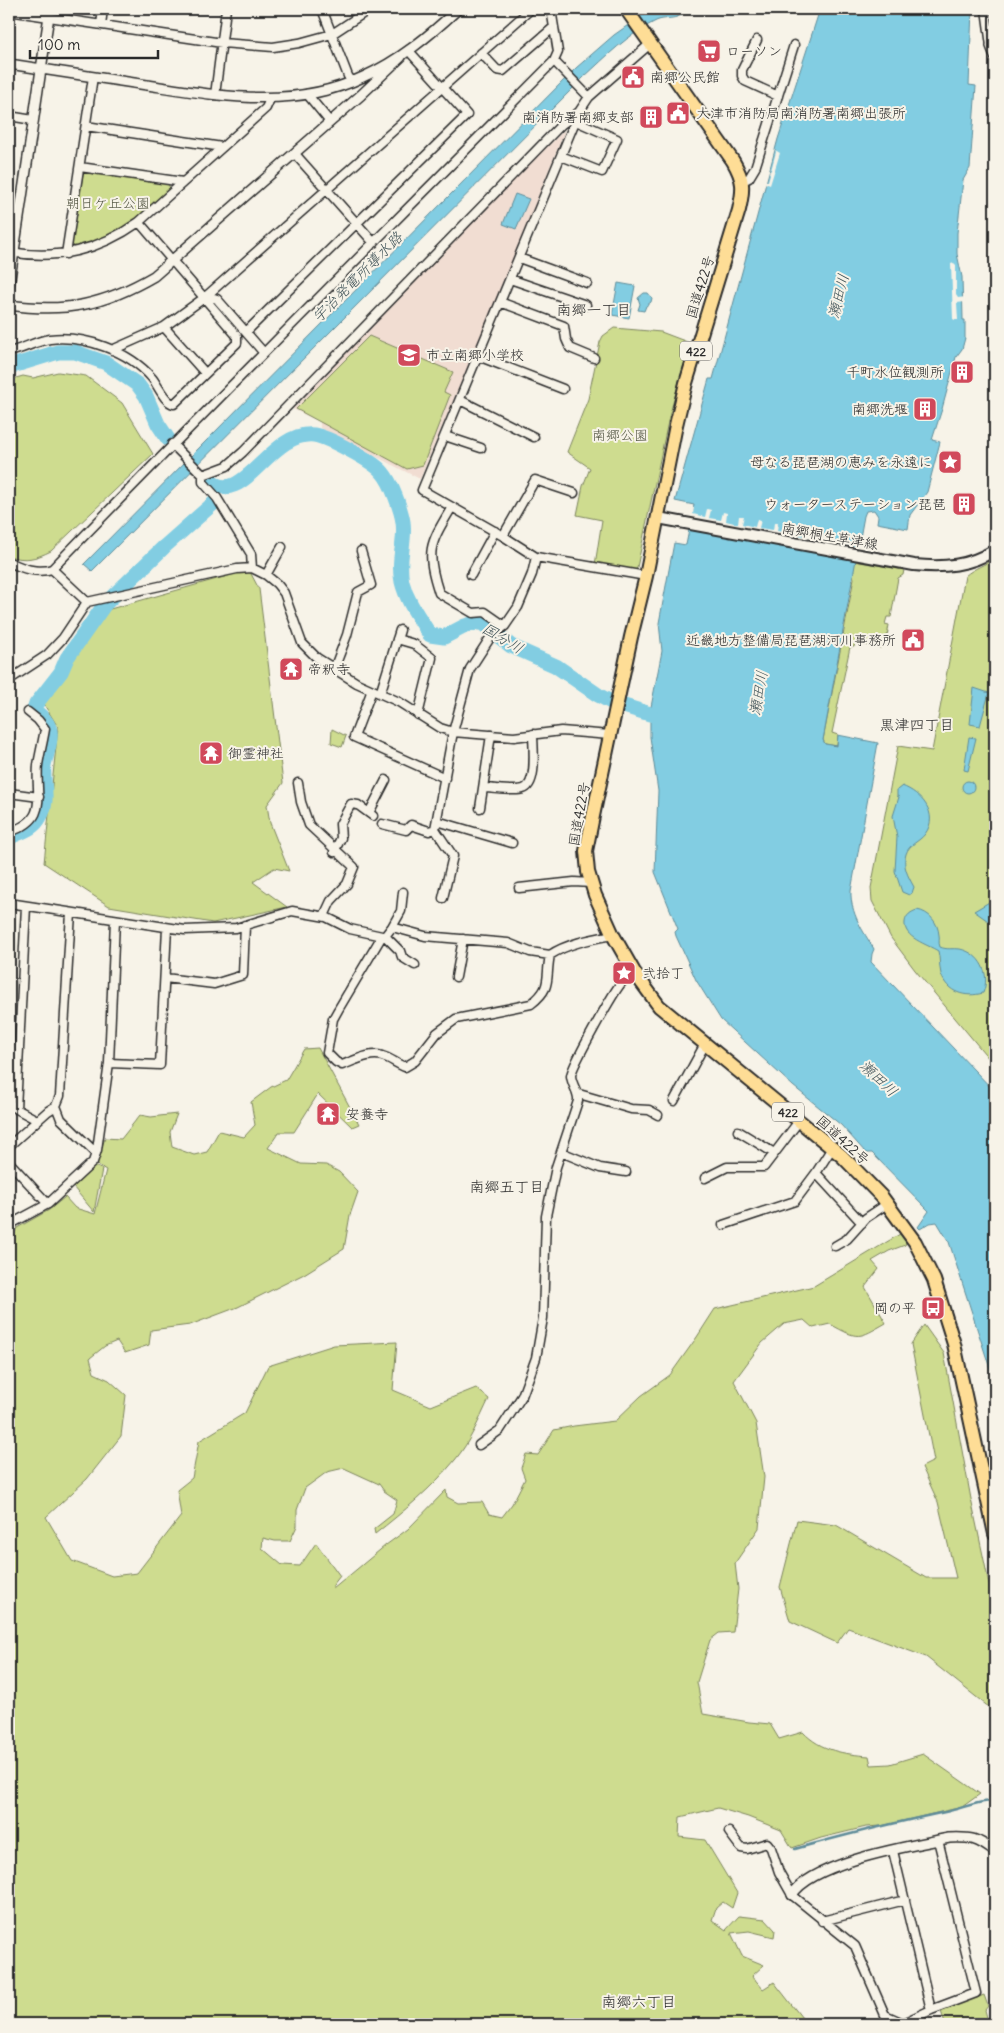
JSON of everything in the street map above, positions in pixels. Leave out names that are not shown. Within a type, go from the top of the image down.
[{"type":"highway","points":[[629,14],[733,161],[743,181]]},
{"type":"highway","name":"国道422号","points":[[743,181],[739,210],[680,406],[646,576],[616,704],[586,851],[591,883],[613,935],[634,972],[659,1006],[849,1163],[887,1204],[915,1242],[925,1260],[944,1311],[963,1379],[995,1534]]},
{"type":"main road","name":"南郷桐生草津線","points":[[658,518],[914,565],[952,566],[976,560],[995,550]]},
{"type":"street","points":[[101,25],[103,9]]},
{"type":"street","points":[[215,95],[226,9]]},
{"type":"street","points":[[322,9],[352,82],[357,85],[361,95]]},
{"type":"street","points":[[9,11],[50,13],[101,25],[222,43],[273,47],[299,43],[332,34],[370,9]]},
{"type":"street","points":[[112,350],[164,327],[204,298],[531,9]]},
{"type":"street","points":[[9,562],[30,570],[43,572],[52,569],[172,444],[554,61],[558,52],[551,9]]},
{"type":"street","points":[[986,9],[995,56]]},
{"type":"street","points":[[9,305],[58,309],[106,300],[136,287],[154,276],[295,154],[452,11]]},
{"type":"street","points":[[9,285],[11,253],[50,13]]},
{"type":"street","points":[[481,53],[496,70],[503,71],[554,27]]},
{"type":"street","points":[[757,40],[742,70],[742,76],[745,81],[778,96]]},
{"type":"street","points":[[646,576],[536,558],[495,531],[422,490],[586,94],[650,44]]},
{"type":"street","points":[[743,181],[749,178],[755,168],[794,45]]},
{"type":"street","points":[[246,332],[467,115],[409,51]]},
{"type":"street","points":[[9,64],[215,95],[270,98],[307,94],[352,82],[401,57]]},
{"type":"street","points":[[554,61],[586,94]]},
{"type":"street","points":[[66,254],[93,77]]},
{"type":"street","points":[[307,94],[330,122]]},
{"type":"street","points":[[11,253],[36,256],[66,254],[112,239],[139,222],[266,108],[270,98]]},
{"type":"street","points":[[203,475],[227,466],[243,452],[562,124],[579,112]]},
{"type":"street","points":[[9,116],[33,120]]},
{"type":"street","points":[[561,156],[602,172],[617,139],[576,121]]},
{"type":"street","points":[[86,126],[222,147]]},
{"type":"street","points":[[295,154],[374,243]]},
{"type":"street","points":[[80,167],[183,182]]},
{"type":"street","points":[[9,352],[48,340],[71,338],[112,350],[146,371],[170,403],[174,404],[237,343],[238,336],[139,222]]},
{"type":"street","points":[[518,258],[587,283]]},
{"type":"street","points":[[510,279],[586,306]]},
{"type":"street","points":[[204,298],[211,297],[217,300],[264,353]]},
{"type":"street","points":[[500,302],[564,326],[570,348],[594,358]]},
{"type":"street","points":[[164,327],[205,373]]},
{"type":"street","points":[[478,356],[563,389]]},
{"type":"street","points":[[460,400],[534,437]]},
{"type":"street","points":[[445,436],[481,448]]},
{"type":"street","points":[[172,444],[203,475],[203,482],[216,498],[251,554],[252,568]]},
{"type":"street","points":[[503,536],[535,480],[574,493]]},
{"type":"street","points":[[452,507],[434,538],[430,552],[432,574],[439,593],[473,613],[485,612],[502,628]]},
{"type":"street","points":[[471,575],[495,531]]},
{"type":"street","points":[[266,575],[282,547]]},
{"type":"street","points":[[334,669],[347,635],[358,592],[371,585],[361,551]]},
{"type":"street","points":[[382,824],[406,830],[411,825],[429,831],[436,825],[453,732],[470,669],[490,638],[502,628],[518,607],[532,574],[536,558]]},
{"type":"street","points":[[9,680],[47,655],[63,638],[87,602],[237,569],[252,568],[266,575],[284,593],[302,643],[317,658],[357,683],[399,702],[440,728],[453,732],[514,737],[561,731],[610,735]]},
{"type":"street","points":[[52,569],[87,602]]},
{"type":"street","points":[[380,694],[400,630]]},
{"type":"street","points":[[397,640],[414,644],[432,658],[418,715]]},
{"type":"street","points":[[372,690],[354,737],[445,778]]},
{"type":"street","points":[[9,832],[24,827],[32,820],[37,811],[39,797],[38,764],[44,729],[38,720],[28,712]]},
{"type":"street","points":[[484,788],[523,789],[530,784],[533,772],[532,734]]},
{"type":"street","points":[[480,808],[491,735]]},
{"type":"street","points":[[334,852],[341,838],[340,824],[351,804],[358,805],[371,814],[386,780]]},
{"type":"street","points":[[298,782],[306,819],[313,830],[334,852],[354,867],[347,884],[331,901],[324,916]]},
{"type":"street","points":[[9,793],[39,797]]},
{"type":"street","points":[[436,825],[512,842]]},
{"type":"street","points":[[436,825],[453,856],[442,898]]},
{"type":"street","points":[[519,888],[574,882],[591,883]]},
{"type":"street","points":[[403,892],[402,911],[384,936],[333,1019],[327,1053],[342,1065],[372,1054],[383,1056],[391,1062],[405,1067],[415,1061],[436,1033],[456,1019],[531,1004],[540,998],[547,987],[550,955]]},
{"type":"street","points":[[9,903],[185,930],[236,928],[292,911],[324,916],[350,929],[384,936],[400,951],[402,958],[416,965]]},
{"type":"street","points":[[26,906],[12,1107],[37,1120]]},
{"type":"street","points":[[9,1146],[37,1120],[56,1106],[60,1096],[71,913]]},
{"type":"street","points":[[9,1224],[48,1204],[93,1162],[96,1153],[109,1063],[115,920]]},
{"type":"street","points":[[165,978],[214,984],[243,975],[246,925]]},
{"type":"street","points":[[392,927],[425,936],[508,943],[530,952],[550,955],[574,944],[613,935]]},
{"type":"street","points":[[109,1063],[160,1065],[167,928]]},
{"type":"street","points":[[456,977],[463,940]]},
{"type":"street","points":[[480,1445],[500,1430],[522,1396],[536,1358],[543,1318],[546,1216],[556,1167],[575,1114],[578,1094],[573,1086],[571,1074],[575,1063],[621,983],[634,972]]},
{"type":"street","points":[[674,1101],[705,1044]]},
{"type":"street","points":[[578,1094],[631,1109],[649,1110],[658,1115]]},
{"type":"street","points":[[56,1106],[61,1119],[96,1153]]},
{"type":"street","points":[[705,1178],[727,1167],[764,1167],[799,1121]]},
{"type":"street","points":[[738,1131],[774,1153]]},
{"type":"street","points":[[723,1224],[794,1201],[816,1173],[832,1148]]},
{"type":"street","points":[[561,1152],[600,1168],[626,1172]]},
{"type":"street","points":[[9,1162],[48,1204]]},
{"type":"street","points":[[816,1173],[862,1223]]},
{"type":"street","points":[[835,1246],[847,1239],[862,1223],[887,1204]]},
{"type":"street","points":[[729,1832],[741,1848],[747,1849],[767,1843],[771,1848],[779,1872],[792,1895],[855,1946],[886,2015],[903,2023],[976,1993],[938,1840]]},
{"type":"street","points":[[792,1895],[810,1877],[831,1867],[938,1840],[969,1837],[981,1841],[995,1852]]},
{"type":"street","points":[[893,1851],[931,2010]]},
{"type":"street","points":[[822,1920],[905,1900]]},
{"type":"shaded area","name":"市立南郷小学校","points":[[565,130],[496,300],[420,479],[320,428],[320,422],[293,409],[509,184]]},
{"type":"green space","name":"朝日ケ丘公園","points":[[88,171],[168,183],[170,189],[130,224],[115,234],[77,249],[72,244],[83,174]]},
{"type":"green space","name":"南郷公園","points":[[614,328],[661,332],[690,343],[669,417],[636,572],[595,565],[602,520],[577,515],[583,486],[590,468],[567,452],[588,399],[600,342],[603,336]]},
{"type":"green space","points":[[369,336],[453,372],[444,392],[450,395],[423,465],[407,469],[296,409]]},
{"type":"green space","points":[[58,372],[86,376],[122,403],[153,454],[51,551],[30,558],[15,558],[9,556],[9,380],[23,376],[33,378]]},
{"type":"green space","points":[[995,558],[995,1066],[915,970],[891,938],[872,901],[871,888],[898,746],[932,751],[965,576]]},
{"type":"green space","points":[[855,561],[904,570],[903,575],[898,578],[891,617],[887,617],[885,624],[889,625],[886,642],[881,648],[855,643],[854,647],[850,647],[832,733],[838,735],[837,746],[825,744],[823,740],[854,578],[852,574]]},
{"type":"green space","points":[[249,570],[259,589],[283,783],[267,805],[270,823],[289,871],[274,868],[253,882],[287,907],[213,923],[109,906],[44,863],[58,727],[40,698],[103,611]]},
{"type":"green space","points":[[332,729],[346,736],[342,747],[331,743]]},
{"type":"green space","points":[[318,1048],[359,1124],[352,1127],[318,1094],[294,1132],[279,1132],[268,1148],[301,1164],[326,1165],[339,1172],[358,1192],[350,1215],[344,1249],[304,1274],[238,1307],[190,1325],[151,1330],[149,1345],[125,1353],[117,1341],[105,1346],[90,1358],[94,1373],[109,1380],[126,1395],[121,1436],[87,1479],[46,1517],[72,1561],[112,1576],[137,1573],[181,1516],[177,1490],[192,1478],[199,1441],[245,1413],[268,1366],[334,1345],[397,1342],[393,1390],[431,1406],[476,1388],[489,1399],[470,1438],[455,1460],[417,1499],[375,1534],[374,1529],[393,1514],[397,1500],[384,1491],[379,1484],[344,1468],[327,1472],[305,1488],[297,1510],[297,1526],[290,1541],[275,1541],[263,1538],[262,1548],[282,1565],[300,1566],[316,1543],[340,1576],[333,1585],[333,1589],[408,1529],[446,1490],[447,1497],[458,1503],[482,1502],[489,1514],[502,1517],[512,1504],[525,1479],[521,1468],[526,1454],[538,1455],[554,1430],[615,1421],[641,1396],[670,1375],[715,1309],[814,1286],[900,1234],[907,1240],[905,1245],[889,1251],[872,1261],[879,1269],[865,1287],[886,1323],[864,1335],[858,1336],[847,1333],[830,1324],[813,1328],[804,1320],[784,1324],[762,1343],[734,1381],[756,1423],[764,1477],[759,1528],[735,1563],[738,1589],[733,1632],[719,1633],[710,1640],[697,1682],[703,1714],[770,1724],[779,1739],[803,1732],[817,1743],[833,1750],[869,1756],[871,1765],[890,1764],[923,1754],[980,1794],[962,1807],[881,1826],[866,1827],[821,1838],[792,1848],[781,1830],[718,1808],[680,1817],[679,1837],[705,1840],[737,1893],[732,1908],[723,1902],[716,1908],[712,1920],[726,1930],[739,1916],[765,1919],[775,1930],[774,1937],[749,1931],[731,1933],[742,1956],[764,1965],[752,1976],[763,1989],[774,1982],[805,2024],[9,2024],[9,1243],[17,1228],[49,1210],[65,1197],[75,1208],[95,1214],[106,1170],[96,1164],[105,1138],[121,1139],[140,1115],[151,1117],[177,1114],[170,1132],[172,1147],[194,1155],[207,1152],[219,1131],[244,1137],[255,1125],[251,1102],[271,1087],[286,1080],[304,1049]]},
{"type":"green space","points":[[94,1166],[102,1169],[94,1212],[73,1187]]},
{"type":"green space","points":[[924,1325],[944,1353],[971,1499],[995,1612],[995,1712],[926,1657],[848,1628],[837,1643],[790,1621],[780,1587],[797,1520],[836,1525],[926,1578],[956,1578],[938,1502],[922,1467],[934,1461],[911,1344]]},
{"type":"green space","points":[[984,1995],[988,2006],[985,2010],[988,2021],[976,2024],[945,2024],[941,2011]]},
{"type":"water","name":"宇治発電所導水路","points":[[651,9],[687,9],[680,16],[656,21],[636,32],[584,77],[92,571],[84,564],[576,68],[614,35]]},
{"type":"water","name":"瀬田川","points":[[820,9],[972,9],[969,85],[976,86],[970,168],[963,180],[957,233],[957,254],[962,277],[965,338],[962,349],[956,357],[932,440],[940,442],[927,492],[910,515],[908,529],[877,523],[878,516],[874,510],[866,511],[864,516],[823,740],[825,744],[837,746],[838,735],[878,743],[851,891],[855,914],[874,949],[871,962],[995,1092],[995,1384],[949,1242],[937,1222],[930,1223],[920,1229],[918,1227],[929,1211],[872,1153],[866,1153],[841,1125],[793,1086],[721,1020],[696,980],[676,936],[675,932],[678,929],[655,872],[658,791],[650,737],[650,719],[631,712],[632,703],[651,707],[662,651],[659,623],[674,543],[686,545],[694,505],[675,501],[709,379],[713,379],[778,139]]},
{"type":"water","points":[[515,194],[529,199],[516,229],[503,224]]},
{"type":"water","points":[[618,283],[635,286],[629,318],[612,315]]},
{"type":"water","points":[[644,293],[648,293],[652,298],[651,302],[644,311],[638,310],[640,304],[638,298]]},
{"type":"water","points":[[974,688],[989,693],[980,726],[970,724]]},
{"type":"water","points":[[969,737],[976,738],[968,771],[964,770]]},
{"type":"water","points":[[968,781],[974,787],[968,793],[962,787]]},
{"type":"water","points":[[902,786],[922,799],[929,812],[930,819],[929,826],[923,837],[909,848],[906,854],[905,867],[914,887],[909,895],[902,892],[895,871],[897,837],[893,816],[899,797],[897,796],[897,790]]},
{"type":"water","points":[[991,901],[993,922],[991,923],[974,911]]},
{"type":"water","points":[[917,910],[929,915],[935,922],[940,947],[967,951],[982,965],[986,979],[983,993],[964,994],[952,990],[948,986],[941,974],[938,951],[917,940],[905,928],[906,917]]},
{"type":"pier","points":[[775,150],[780,153],[770,185],[765,183],[768,181]]},
{"type":"pier","points":[[954,263],[956,265],[956,295],[958,298],[965,297],[965,302],[957,303],[958,320],[953,319],[951,264]]},
{"type":"pier","points":[[691,507],[694,508],[693,514],[705,517],[707,509],[711,510],[709,518],[721,520],[723,512],[727,513],[726,521],[738,524],[739,516],[744,516],[742,524],[755,527],[757,519],[761,520],[759,528],[773,530],[774,523],[778,523],[777,531],[789,533],[791,526],[794,527],[793,534],[806,536],[807,529],[812,530],[811,537],[823,540],[825,532],[829,533],[827,541],[840,543],[841,535],[846,536],[845,544],[856,546],[858,538],[862,539],[857,561],[687,529]]},
{"type":"waterway","name":"国分川","points":[[9,367],[58,352],[75,352],[106,363],[138,385],[146,396],[158,424],[168,439]]},
{"type":"waterway","name":"国分川","points":[[207,478],[220,486],[232,486],[244,479],[283,445],[298,437],[314,435],[330,440],[351,451],[378,468],[386,477],[392,489],[398,503],[404,529],[400,566],[402,582],[410,603],[430,635],[444,637],[465,626],[482,623],[511,646],[556,666],[598,695],[611,702],[650,714]]},
{"type":"waterway","points":[[9,838],[34,825],[40,817],[45,804],[44,765],[50,744],[50,735],[46,722],[34,710],[36,704],[61,672],[67,658],[105,604],[164,547],[215,502]]},
{"type":"waterway","points":[[795,1849],[981,1802],[993,1801],[995,1805]]},
{"type":"place","name":"ローソン","points":[[709,51]]},
{"type":"place","name":"南郷公民館","points":[[633,77]]},
{"type":"place","name":"大津市消防局南消防署南郷出張所","points":[[678,113]]},
{"type":"place","name":"南消防署南郷支部","points":[[651,117]]},
{"type":"place","name":"市立南郷小学校","points":[[409,355]]},
{"type":"place","name":"千町水位観測所","points":[[962,372]]},
{"type":"place","name":"南郷洗堰","points":[[925,409]]},
{"type":"place","name":"母なる琵琶湖の恵みを永遠に","points":[[950,462]]},
{"type":"place","name":"ウォーターステーション琵琶","points":[[964,504]]},
{"type":"place","name":"近畿地方整備局琵琶湖河川事務所","points":[[913,640]]},
{"type":"place","name":"帝釈寺","points":[[291,669]]},
{"type":"place","name":"御霊神社","points":[[211,753]]},
{"type":"place","name":"弐拾丁","points":[[624,973]]},
{"type":"place","name":"安養寺","points":[[328,1114]]},
{"type":"place","name":"岡の平","points":[[933,1308]]},
{"type":"district","name":"南郷一丁目","points":[[594,309]]},
{"type":"district","name":"黒津四丁目","points":[[917,724]]},
{"type":"district","name":"南郷五丁目","points":[[507,1186]]},
{"type":"district","name":"南郷六丁目","points":[[639,2001]]}]
